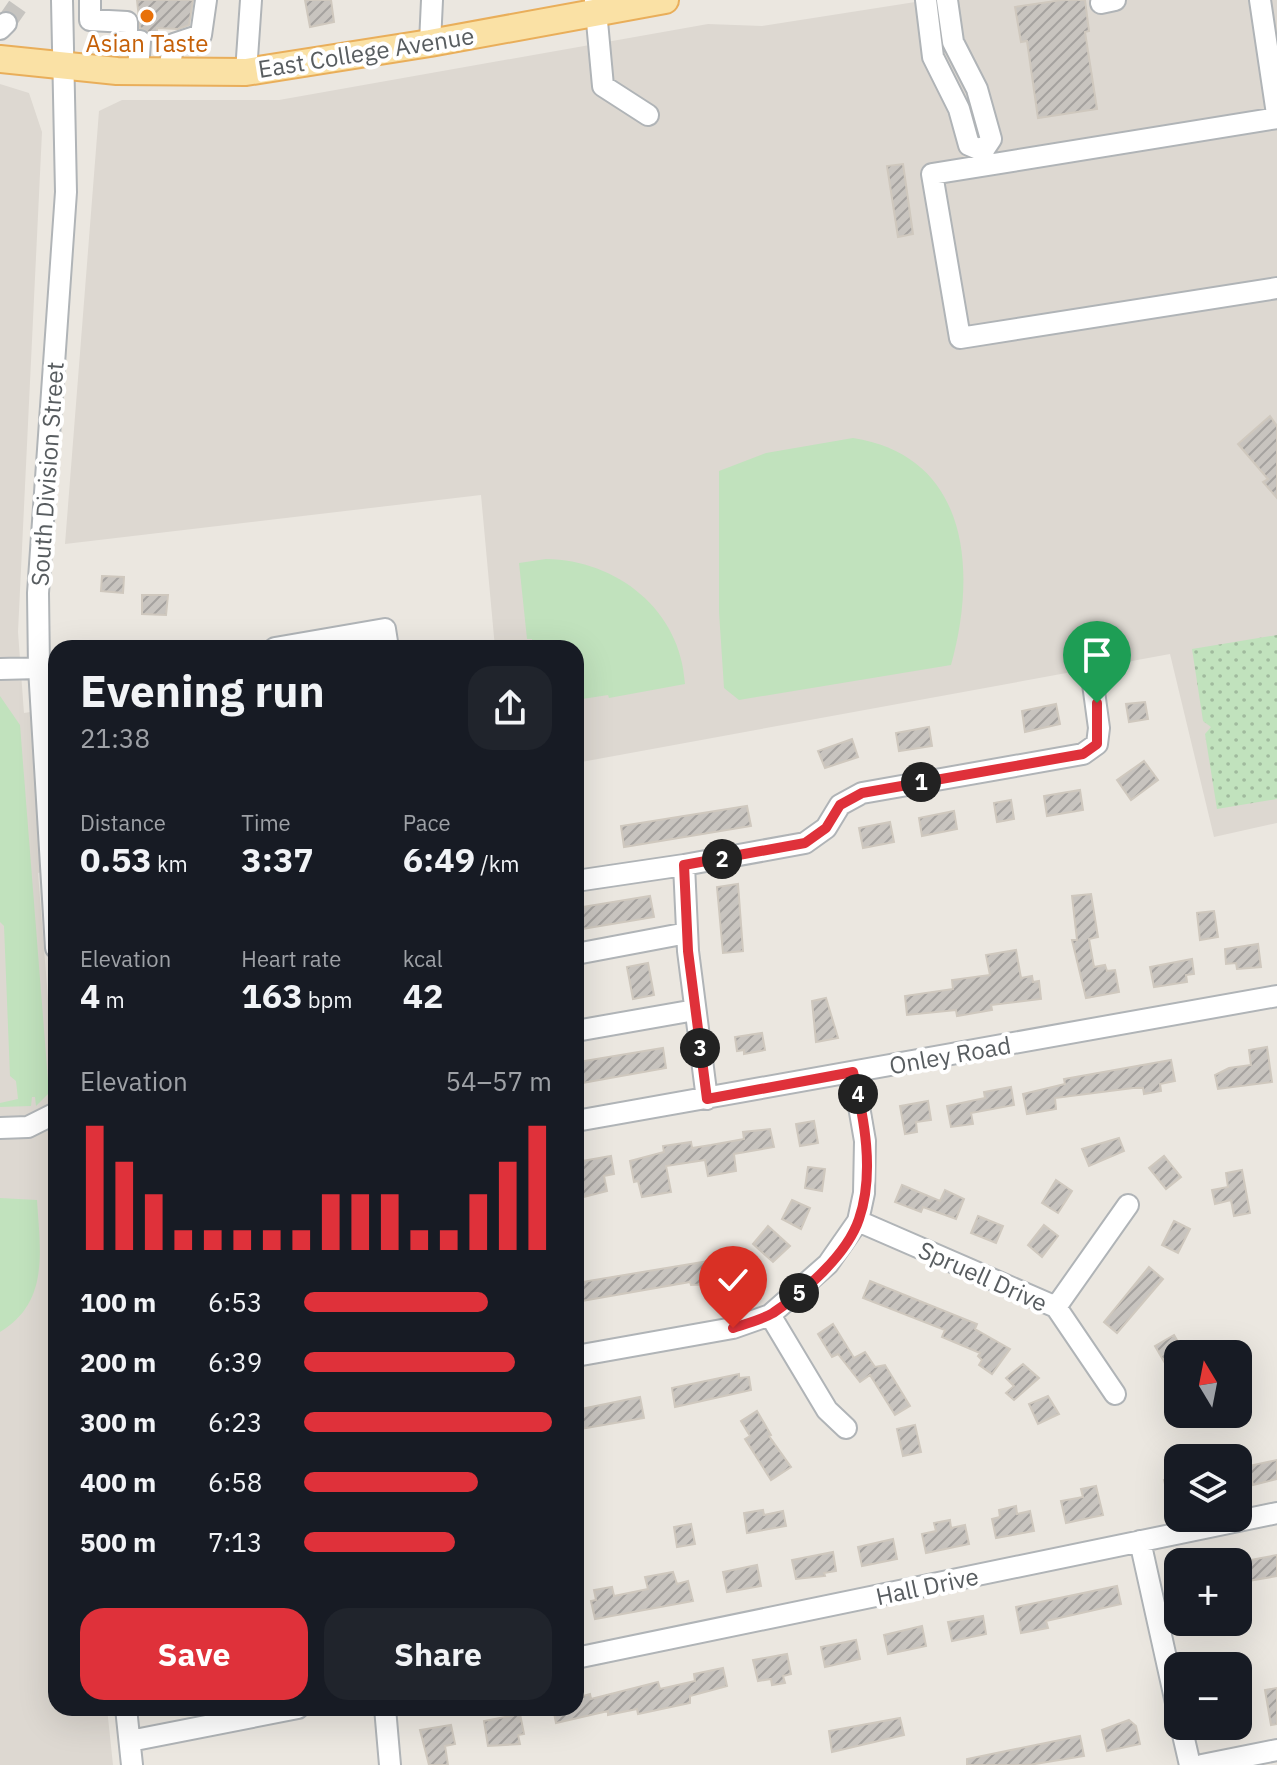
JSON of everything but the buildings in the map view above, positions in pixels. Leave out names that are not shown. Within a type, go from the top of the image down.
[{"type":"main road","name":"East College Avenue","points":[[0,59],[138,72],[246,72],[430,43],[595,6],[665,0]]},
{"type":"street","points":[[168,73],[174,44],[201,35],[206,0]]},
{"type":"street","points":[[246,72],[251,0]]},
{"type":"street","points":[[430,43],[432,0]]},
{"type":"street","points":[[926,0],[933,57],[959,109],[969,145],[984,157]]},
{"type":"street","points":[[947,0],[953,42],[986,114],[991,139],[984,157]]},
{"type":"street","points":[[1260,0],[1277,116],[984,157],[932,174],[960,338],[1277,288]]},
{"type":"street","points":[[62,5],[90,5],[90,20],[127,22],[127,40],[140,41],[138,72]]},
{"type":"street","name":"South Division Street","points":[[48,697],[39,668],[38,593],[66,192],[62,5]]},
{"type":"street","points":[[595,6],[603,86],[648,115]]},
{"type":"street","points":[[321,640],[385,629],[387,640]]},
{"type":"street","points":[[0,669],[39,668]]},
{"type":"street","points":[[584,880],[805,843],[826,828],[840,805],[862,793],[1083,754],[1097,744],[1099,728],[1093,684]]},
{"type":"street","points":[[684,865],[687,933],[707,1099]]},
{"type":"street","points":[[584,952],[687,933]]},
{"type":"street","name":"Onley Road","points":[[584,1120],[1277,996]]},
{"type":"street","points":[[584,1030],[695,1010]]},
{"type":"street","points":[[584,1355],[733,1328],[770,1315],[828,1264],[858,1221],[864,1193],[865,1141],[853,1072]]},
{"type":"street","points":[[0,1128],[28,1127],[48,1117]]},
{"type":"street","points":[[1056,1307],[1128,1205]]},
{"type":"street","name":"Spruell Drive","points":[[858,1221],[1056,1307],[1115,1394]]},
{"type":"street","points":[[770,1315],[827,1410],[846,1428]]},
{"type":"street","name":"Hall Drive","points":[[584,1656],[1277,1513]]},
{"type":"street","points":[[1140,1541],[1165,1652]]},
{"type":"street","points":[[127,1716],[132,1765]]},
{"type":"street","points":[[130,1741],[257,1716]]},
{"type":"street","points":[[386,1716],[390,1765]]},
{"type":"street","points":[[1184,1740],[1190,1765]]},
{"type":"street","points":[[1202,1765],[1277,1750]]},
{"type":"shaded area","points":[[928,0],[1277,0],[1277,823],[1214,837],[1170,654],[584,762],[584,640],[494,640],[481,495],[65,544],[99,111],[122,100],[279,100],[708,24],[762,26]]},
{"type":"shaded area","points":[[0,84],[29,93],[42,132],[18,632],[24,713],[48,709],[48,871],[38,873],[48,999],[48,1716],[108,1716],[113,1765],[0,1765]]},
{"type":"green space","points":[[853,438],[892,449],[921,468],[942,493],[956,523],[962,557],[963,593],[951,665],[739,700],[724,688],[719,612],[719,471],[766,453]]},
{"type":"green space","points":[[546,559],[572,562],[620,579],[641,594],[672,633],[681,657],[685,684],[609,698],[608,695],[584,699],[584,640],[527,639],[519,563]]},
{"type":"green space","points":[[1277,635],[1277,799],[1217,809],[1205,734],[1211,727],[1203,721],[1192,649]]},
{"type":"green space","points":[[0,696],[20,725],[48,1080],[48,1094],[36,1106],[35,1097],[32,1097],[31,1106],[0,1107],[0,1103],[18,1099],[16,1081],[10,1076],[4,926],[0,922]]},
{"type":"green space","points":[[0,1198],[37,1200],[40,1256],[34,1290],[27,1306],[16,1320],[0,1332]]},
{"type":"tunnel","points":[[6,23],[22,0]]},
{"type":"place","name":"Asian Taste","points":[[147,16]]},
{"type":"route","points":[[733,1328],[770,1315],[801,1291],[847,1239],[862,1207],[865,1141],[853,1072],[707,1099],[688,951],[684,865],[805,843],[826,828],[840,805],[862,793],[1083,754],[1097,744],[1097,703]]}]
